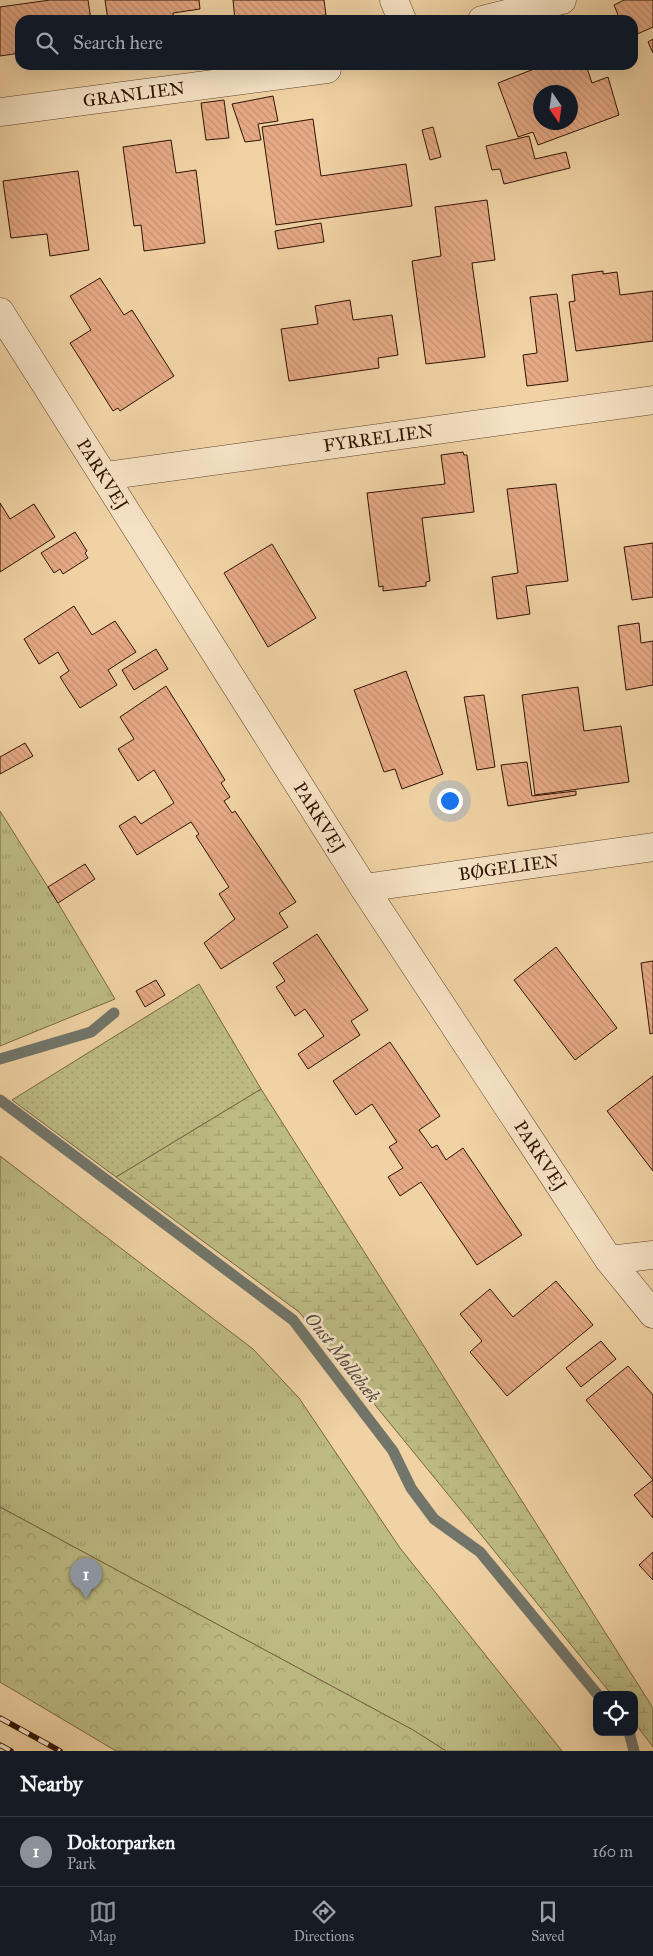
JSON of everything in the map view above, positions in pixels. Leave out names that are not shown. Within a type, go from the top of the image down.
[{"type":"street","points":[[394,0],[400,15]]},
{"type":"street","points":[[502,15],[562,0]]},
{"type":"street","name":"GRANLIEN","points":[[0,112],[319,70]]},
{"type":"street","name":"PARKVEJ","points":[[0,312],[364,888],[609,1260],[653,1314]]},
{"type":"street","name":"FYRRELIEN","points":[[105,476],[653,400]]},
{"type":"street","name":"BØGELIEN","points":[[364,888],[653,847]]},
{"type":"street","points":[[609,1260],[653,1255]]},
{"type":"green space","points":[[0,811],[115,999],[0,1046]]},
{"type":"green space","points":[[199,984],[261,1089],[116,1177],[12,1100]]},
{"type":"green space","points":[[261,1089],[653,1708],[653,1747],[638,1727],[638,1691],[609,1691],[299,1312],[116,1177]]},
{"type":"green space","points":[[0,1156],[253,1349],[299,1398],[400,1548],[562,1751],[446,1751],[413,1730],[0,1507]]},
{"type":"green space","points":[[0,1507],[413,1730],[446,1751],[116,1751],[0,1682]]},
{"type":"building","points":[[50,0],[88,0],[90,15],[15,15],[15,54],[0,56],[0,7]]},
{"type":"building","points":[[105,0],[199,0],[200,9],[173,13],[173,15],[107,15]]},
{"type":"building","points":[[233,0],[324,0],[326,15],[234,15]]},
{"type":"building","points":[[624,0],[653,0],[653,27],[638,34],[638,15],[618,15],[614,5]]},
{"type":"building","points":[[653,39],[653,53],[648,42]]},
{"type":"building","points":[[531,70],[588,70],[592,83],[608,77],[619,115],[538,145],[533,132],[518,137],[498,83]]},
{"type":"building","points":[[273,96],[278,121],[258,124],[261,140],[245,142],[232,104]]},
{"type":"building","points":[[224,100],[229,138],[206,140],[201,103]]},
{"type":"building","points":[[313,119],[321,176],[406,164],[412,206],[276,225],[262,127]]},
{"type":"building","points":[[433,127],[441,157],[430,160],[422,130]]},
{"type":"building","points":[[529,136],[535,159],[566,152],[570,168],[504,184],[500,169],[492,170],[486,146]]},
{"type":"building","points":[[171,140],[176,173],[196,170],[205,243],[144,251],[141,225],[134,226],[123,147]]},
{"type":"building","points":[[78,171],[89,250],[50,256],[47,234],[11,238],[3,181]]},
{"type":"building","points":[[487,200],[495,260],[472,263],[485,357],[426,364],[412,261],[441,256],[435,207]]},
{"type":"building","points":[[321,223],[324,242],[278,249],[275,231]]},
{"type":"building","points":[[603,271],[603,274],[617,272],[620,295],[653,291],[653,341],[576,351],[569,302],[575,301],[572,275]]},
{"type":"building","points":[[100,278],[124,315],[132,310],[174,376],[120,411],[118,408],[113,411],[70,343],[91,330],[70,296]]},
{"type":"building","points":[[557,294],[568,381],[527,386],[523,355],[537,353],[530,297]]},
{"type":"building","points":[[350,300],[353,320],[392,315],[398,355],[378,358],[379,368],[289,381],[281,329],[318,324],[315,306]]},
{"type":"building","points":[[463,452],[464,455],[467,455],[474,512],[422,518],[430,581],[426,582],[426,586],[383,591],[383,586],[379,587],[367,493],[445,484],[441,455]]},
{"type":"building","points":[[556,484],[568,581],[526,586],[530,614],[497,619],[492,577],[518,573],[507,489]]},
{"type":"building","points":[[0,503],[10,519],[34,504],[55,537],[0,572]]},
{"type":"building","points":[[75,532],[87,551],[85,553],[88,558],[63,574],[60,569],[54,573],[41,553]]},
{"type":"building","points":[[653,543],[653,597],[632,600],[624,547]]},
{"type":"building","points":[[272,544],[316,618],[268,647],[224,573]]},
{"type":"building","points":[[74,606],[92,635],[115,621],[136,652],[108,670],[117,685],[80,708],[60,677],[69,671],[58,652],[39,664],[24,639]]},
{"type":"building","points":[[639,623],[641,643],[653,641],[653,685],[626,690],[618,626]]},
{"type":"building","points":[[156,649],[168,669],[134,690],[122,670]]},
{"type":"building","points":[[406,671],[443,774],[402,789],[395,769],[384,772],[354,690]]},
{"type":"building","points":[[166,686],[225,780],[221,783],[230,797],[224,801],[232,813],[235,811],[296,902],[279,913],[288,927],[221,969],[204,943],[235,919],[219,894],[229,887],[196,836],[199,834],[191,822],[137,855],[119,826],[135,816],[141,824],[174,803],[154,770],[138,781],[118,749],[134,739],[120,717]]},
{"type":"building","points":[[578,687],[584,731],[621,726],[629,782],[535,795],[522,695]]},
{"type":"building","points":[[484,695],[495,767],[477,770],[464,697]]},
{"type":"building","points":[[25,743],[33,756],[0,774],[0,757]]},
{"type":"building","points":[[527,762],[532,796],[576,791],[576,795],[508,806],[501,765]]},
{"type":"building","points":[[85,864],[95,879],[58,903],[48,887]]},
{"type":"building","points":[[317,934],[368,1010],[351,1021],[360,1035],[308,1069],[298,1054],[324,1036],[305,1009],[295,1016],[276,987],[285,981],[273,963]]},
{"type":"building","points":[[556,947],[617,1028],[575,1060],[514,980]]},
{"type":"building","points":[[653,961],[653,1033],[650,1034],[641,963]]},
{"type":"building","points":[[156,980],[165,995],[145,1007],[136,991]]},
{"type":"building","points":[[390,1042],[440,1116],[419,1130],[432,1148],[437,1145],[446,1160],[463,1148],[522,1235],[477,1265],[421,1182],[400,1196],[388,1177],[403,1168],[389,1147],[397,1142],[372,1104],[356,1115],[333,1081]]},
{"type":"building","points":[[653,1076],[653,1171],[607,1111]]},
{"type":"building","points":[[556,1281],[593,1325],[507,1396],[470,1352],[482,1341],[460,1314],[490,1289],[513,1317]]},
{"type":"building","points":[[601,1341],[616,1359],[581,1387],[566,1368]]},
{"type":"building","points":[[628,1366],[653,1395],[653,1480],[586,1400]]},
{"type":"building","points":[[653,1480],[653,1518],[634,1495]]},
{"type":"building","points":[[653,1552],[653,1580],[639,1565]]},
{"type":"waterway","points":[[0,1059],[91,1032],[114,1013]]},
{"type":"waterway","name":"Oust Møllebæk","points":[[0,1100],[293,1320],[393,1451],[411,1488],[434,1519],[480,1552],[595,1691]]},
{"type":"waterway","name":"Oust Møllebæk","points":[[630,1736],[634,1751]]},
{"type":"railway","points":[[0,1718],[60,1751]]},
{"type":"railway","points":[[0,1745],[11,1751]]},
{"type":"place","name":"Doktorparken","points":[[86,1599]]}]
